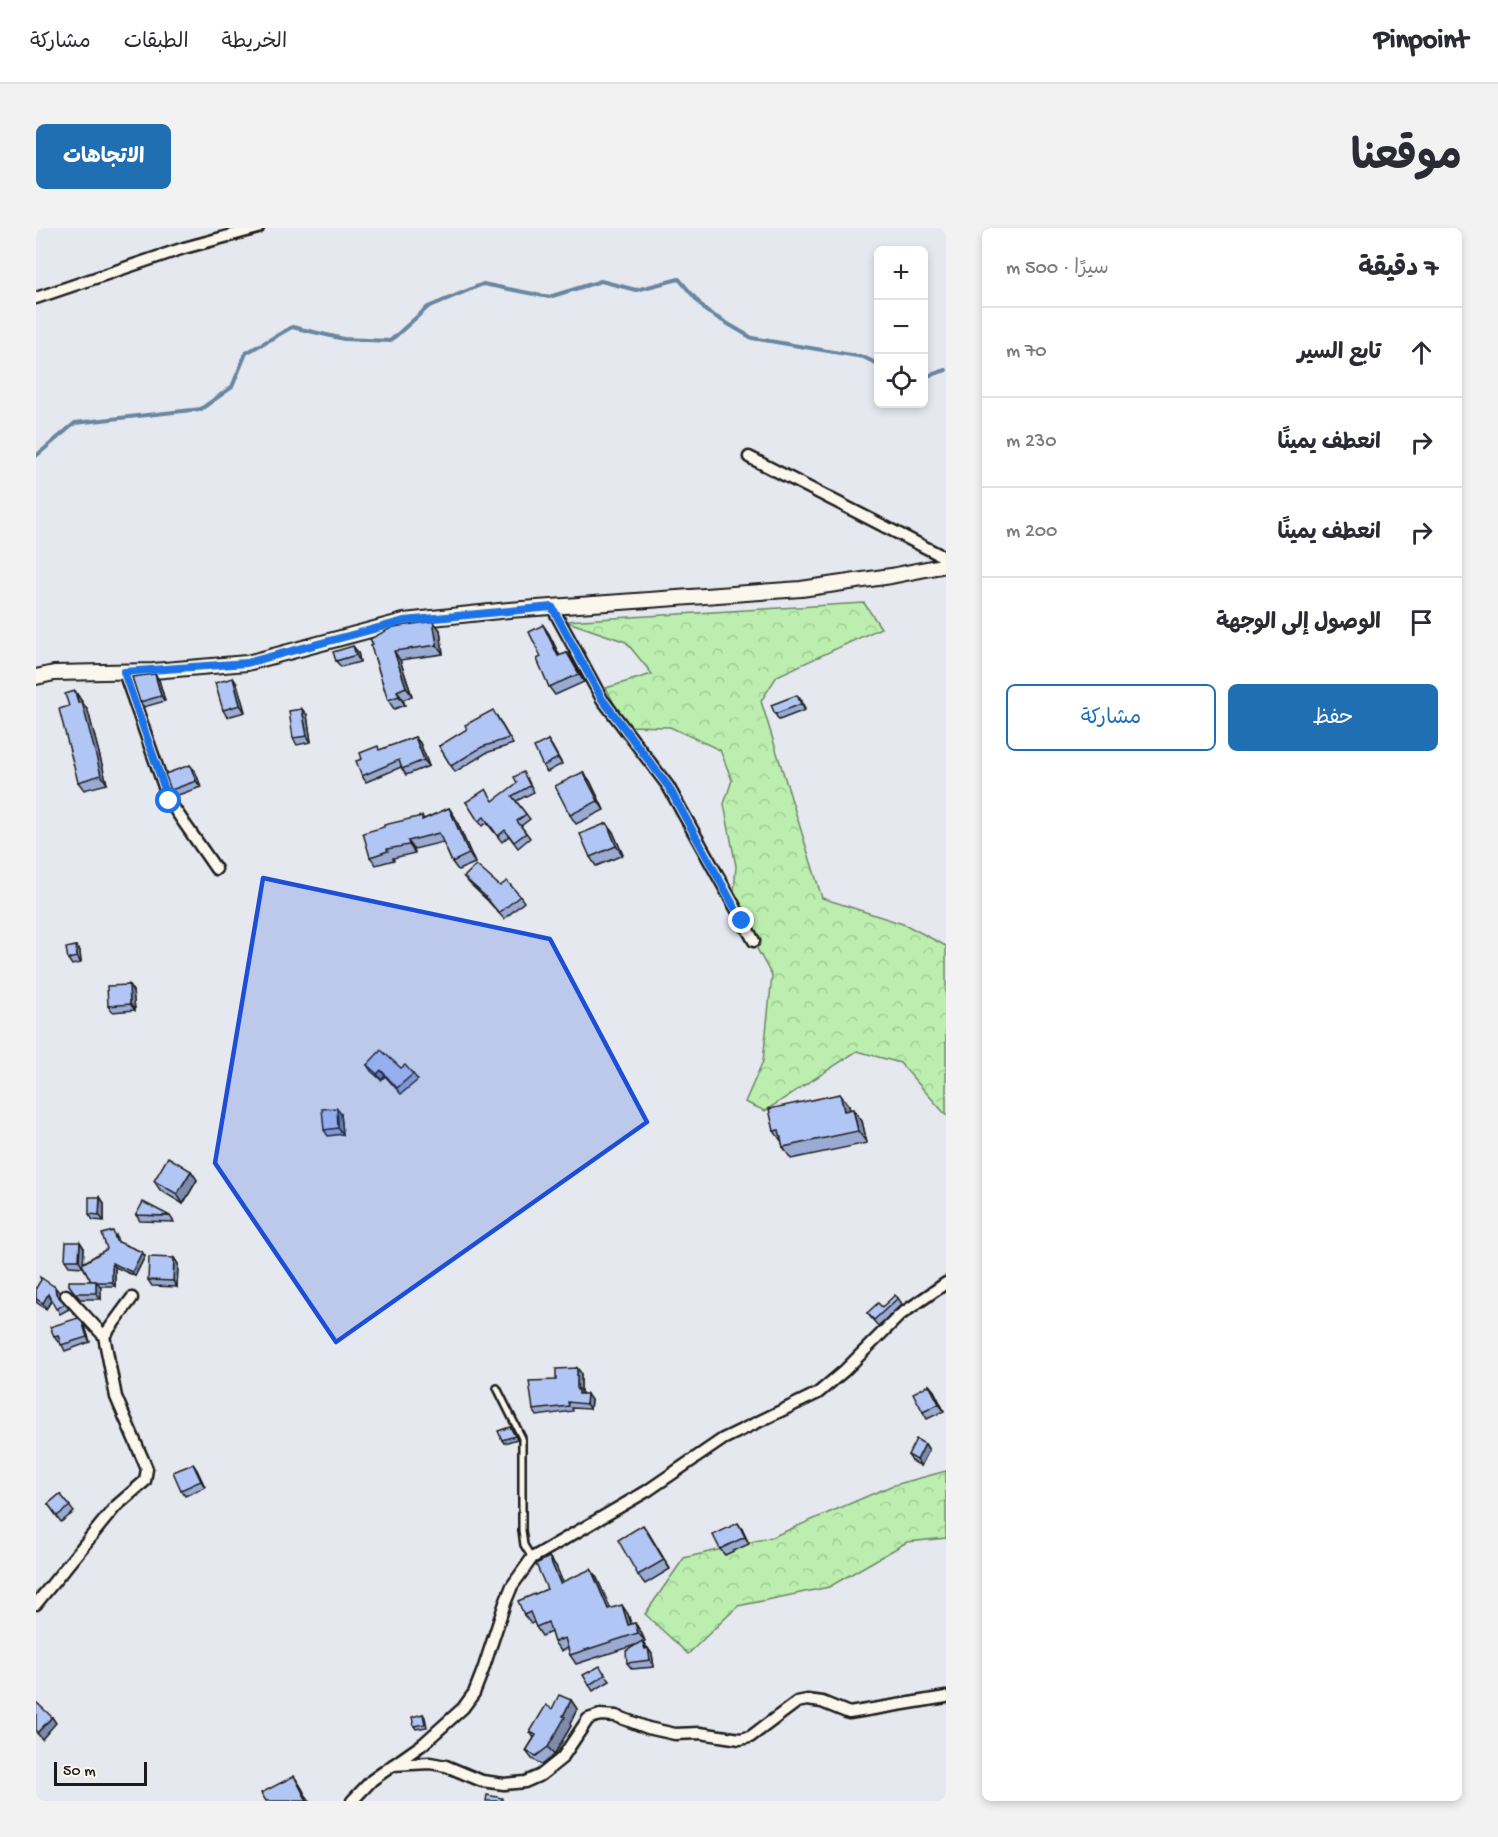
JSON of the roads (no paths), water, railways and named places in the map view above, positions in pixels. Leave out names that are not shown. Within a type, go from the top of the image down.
[{"type":"street","points":[[36,298],[184,248],[258,228]]},
{"type":"street","points":[[749,457],[946,558]]},
{"type":"street","points":[[36,676],[54,673],[124,672],[247,663],[404,621],[552,607],[801,589],[891,576],[946,565]]},
{"type":"street","points":[[552,607],[602,699],[668,786],[754,941]]},
{"type":"street","points":[[124,672],[169,801],[216,869]]},
{"type":"street","points":[[352,1801],[372,1780],[423,1744],[463,1708],[474,1693],[505,1603],[521,1571],[532,1558],[646,1491],[723,1439],[818,1392],[844,1371],[900,1315],[946,1283]]},
{"type":"street","points":[[36,1604],[115,1507],[145,1481],[147,1469],[117,1397],[104,1336],[66,1295]]},
{"type":"street","points":[[104,1336],[132,1298]]},
{"type":"street","points":[[393,1765],[430,1763],[446,1766],[482,1781],[504,1784],[525,1782],[541,1775],[562,1758],[588,1719],[600,1715],[616,1716],[648,1728],[675,1734],[700,1733],[741,1739],[750,1737],[797,1702],[807,1700],[822,1702],[849,1713],[946,1697]]},
{"type":"lane","points":[[497,1388],[522,1438],[522,1530],[524,1545],[532,1558]]},
{"type":"waterway","points":[[36,456],[75,423],[201,409],[232,387],[246,353],[292,327],[344,339],[390,341],[428,307],[483,284],[549,297],[601,281],[636,290],[679,279],[706,311],[752,338],[863,357],[874,362]]},
{"type":"waterway","points":[[928,375],[946,370]]}]
